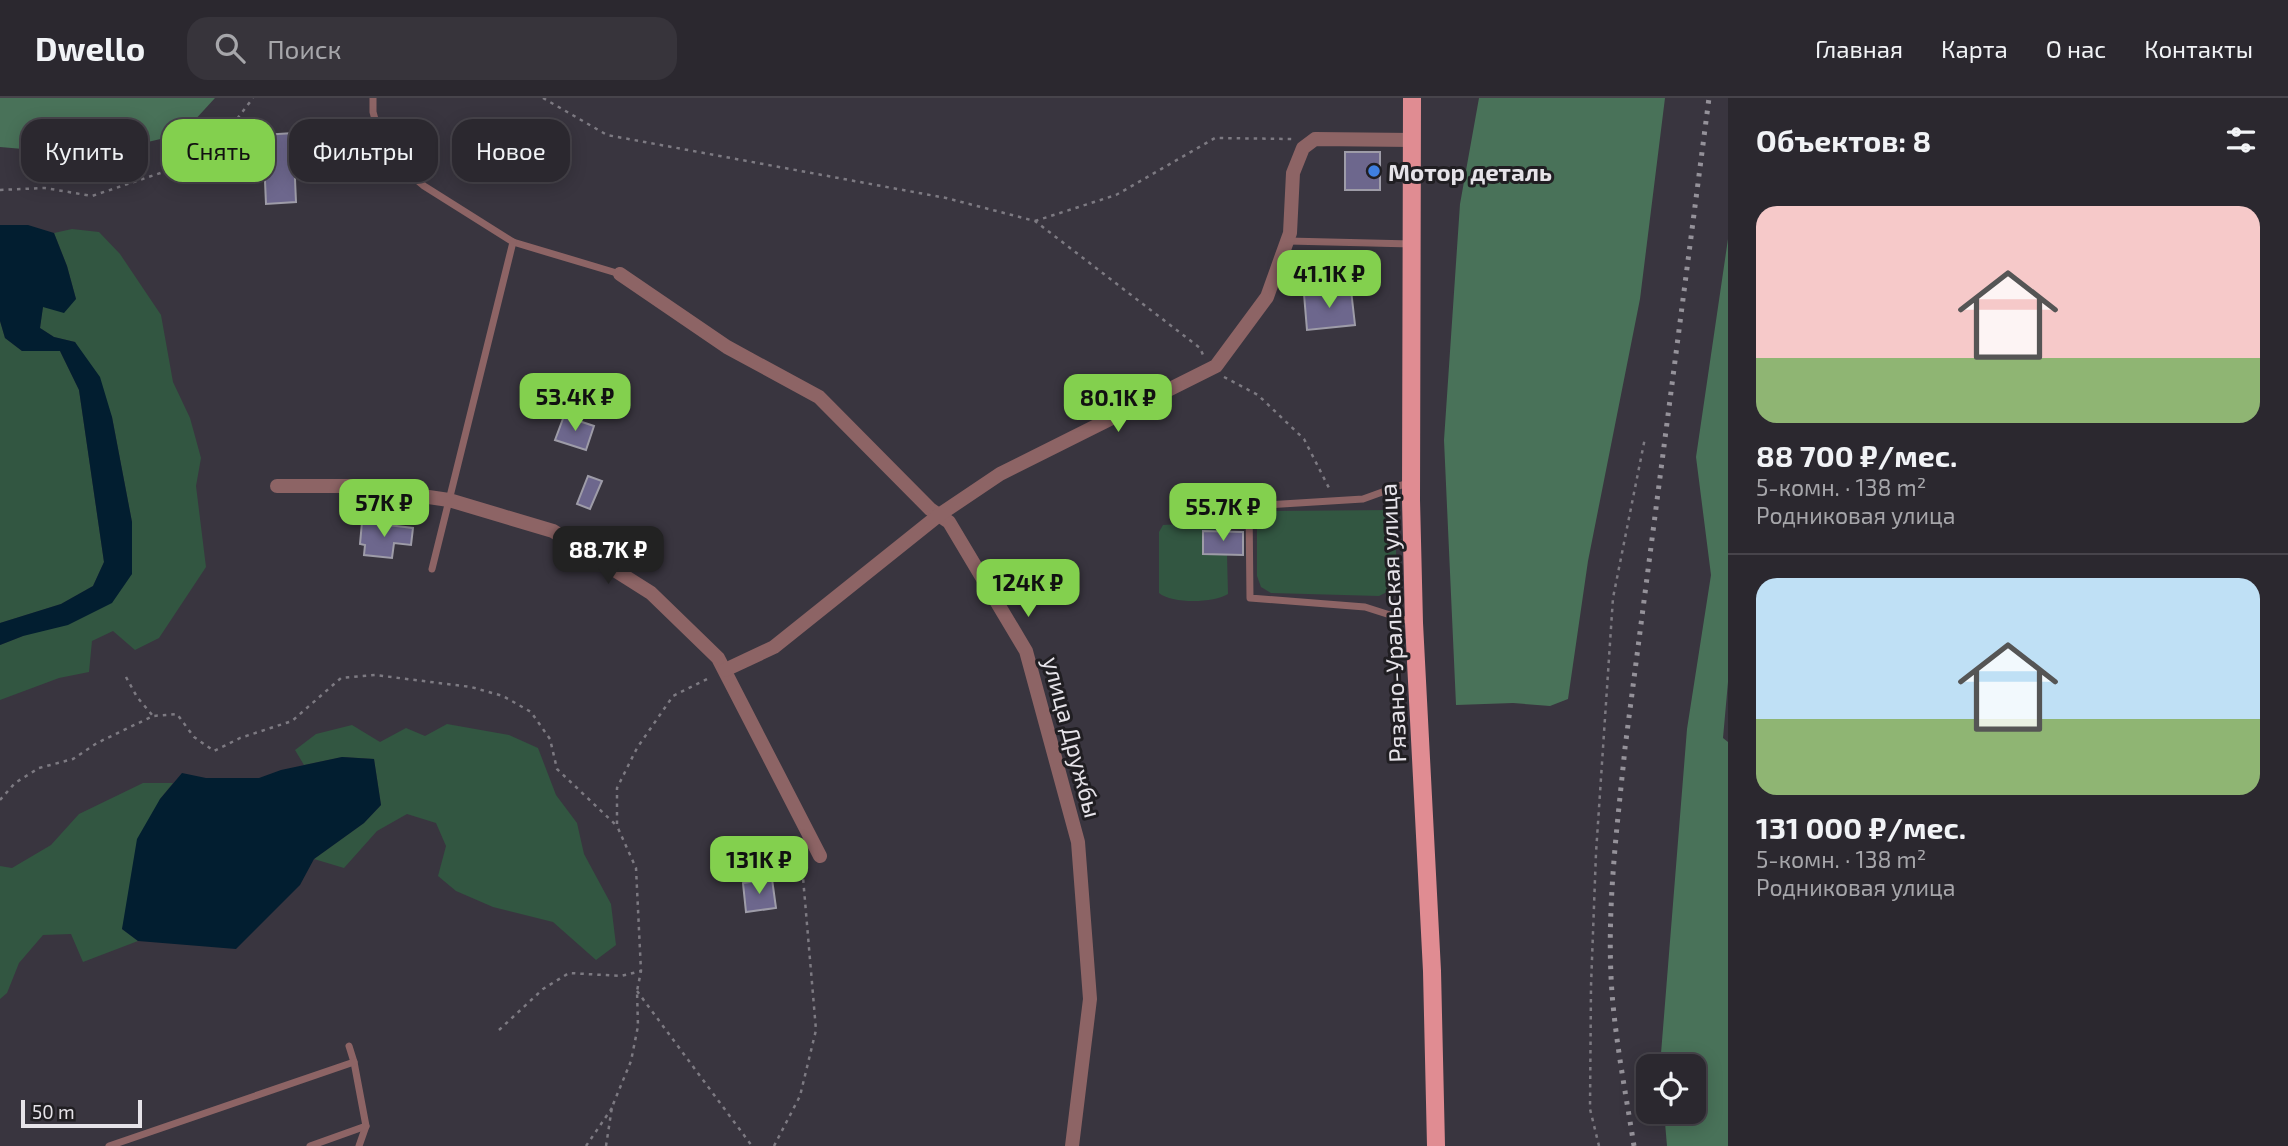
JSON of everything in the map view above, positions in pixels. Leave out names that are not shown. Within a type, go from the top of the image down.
[{"type":"main road","name":"Рязано-Уральская улица","points":[[1412,98],[1411,482],[1414,622],[1433,971],[1436,1146]]},
{"type":"street","points":[[725,670],[774,647],[939,515],[1000,474],[1216,366],[1267,297],[1290,233],[1293,173],[1303,148],[1315,139],[1413,140]]},
{"type":"street","name":"улица Дружбы","points":[[620,274],[727,347],[818,397],[930,509],[949,522],[1026,651],[1078,842],[1090,999],[1072,1146]]},
{"type":"street","points":[[277,486],[353,486],[450,500],[553,531],[651,593],[718,659],[820,856]]},
{"type":"lane","points":[[373,98],[373,112],[384,152],[424,186],[513,242],[620,274]]},
{"type":"lane","points":[[1287,241],[1412,244]]},
{"type":"lane","points":[[432,569],[513,242]]},
{"type":"lane","points":[[1411,482],[1363,499],[1249,506],[1250,598],[1364,607],[1414,622]]},
{"type":"lane","points":[[349,1046],[355,1062],[366,1126],[359,1146]]},
{"type":"lane","points":[[109,1146],[355,1062]]},
{"type":"lane","points":[[310,1146],[366,1126]]},
{"type":"path","points":[[0,190],[45,188],[92,196],[208,156],[253,98]]},
{"type":"path","points":[[542,98],[607,135],[946,198],[1035,221],[1200,348],[1210,369],[1258,395],[1304,439],[1336,500]]},
{"type":"path","points":[[1035,221],[1116,195],[1215,138],[1315,139]]},
{"type":"path","points":[[1599,1146],[1590,1109],[1596,853],[1614,598],[1645,438]]},
{"type":"path","points":[[617,826],[617,788],[637,748],[673,696],[725,670]]},
{"type":"path","points":[[0,800],[15,783],[39,768],[73,759],[97,743],[153,716],[177,714],[194,737],[214,751],[240,738],[292,721],[341,678],[375,676],[471,687],[503,696],[531,712],[550,739],[557,769],[617,826],[636,868],[641,971],[637,991],[638,1026],[634,1049],[612,1107],[586,1146]]},
{"type":"path","points":[[126,677],[137,697],[153,716]]},
{"type":"path","points":[[774,1146],[800,1096],[816,1030],[802,883],[800,817]]},
{"type":"path","points":[[499,1030],[543,989],[569,973],[621,976],[641,971]]},
{"type":"path","points":[[637,991],[752,1146]]},
{"type":"path","points":[[606,1146],[612,1107]]},
{"type":"green space","points":[[0,98],[215,98],[196,119],[162,119],[162,139],[148,142],[148,119],[21,119],[21,149],[0,147]]},
{"type":"green space","points":[[1479,98],[1665,98],[1640,299],[1588,561],[1568,699],[1550,706],[1513,703],[1456,705],[1444,440],[1460,204]]},
{"type":"green space","points":[[72,229],[99,232],[120,254],[161,315],[173,382],[190,418],[201,458],[196,486],[206,567],[159,638],[135,650],[113,631],[92,641],[89,672],[59,678],[0,700],[0,645],[23,636],[132,574],[132,522],[112,417],[75,342],[54,337],[40,328],[43,306],[76,299],[54,233]]},
{"type":"green space","points":[[1728,239],[1728,682],[1723,738],[1728,742],[1728,1146],[1667,1146],[1665,1124],[1706,1124],[1706,1054],[1661,1054],[1687,729],[1711,575],[1696,457]]},
{"type":"green space","points":[[0,321],[5,338],[22,351],[60,351],[79,390],[104,562],[93,586],[61,604],[0,623]]},
{"type":"green space","points":[[1224,503],[1230,509],[1228,532],[1204,531],[1203,553],[1227,554],[1228,594],[1193,601],[1173,599],[1159,593],[1159,532],[1163,525],[1180,524],[1182,509],[1188,505]]},
{"type":"green space","points":[[1390,510],[1396,519],[1396,581],[1389,591],[1379,596],[1271,593],[1261,587],[1257,576],[1257,527],[1265,516],[1275,511]]},
{"type":"green space","points":[[447,724],[509,735],[538,748],[556,795],[577,823],[584,854],[611,904],[616,945],[596,960],[553,922],[493,907],[456,891],[438,876],[446,846],[436,823],[407,814],[377,831],[344,868],[314,859],[364,823],[381,805],[374,759],[342,757],[304,765],[295,750],[316,734],[352,725],[380,742],[406,728],[425,736]]},
{"type":"green space","points":[[143,783],[173,783],[160,799],[122,929],[138,941],[83,962],[71,934],[43,935],[19,963],[7,993],[0,999],[0,866],[12,868],[51,845],[79,814]]},
{"type":"water","points":[[0,225],[28,225],[54,233],[67,266],[76,299],[64,313],[43,307],[40,328],[54,337],[75,342],[100,377],[112,417],[132,522],[132,574],[112,603],[68,625],[23,636],[0,645],[0,623],[61,604],[93,586],[104,562],[79,390],[60,351],[22,351],[5,338],[0,321]]},
{"type":"water","points":[[342,757],[374,759],[381,805],[364,823],[314,859],[300,885],[236,949],[138,941],[122,929],[137,839],[160,799],[182,773],[206,778],[259,778],[281,770]]},
{"type":"building","points":[[289,133],[289,182],[295,182],[296,202],[266,204],[265,182],[275,182],[275,134]]},
{"type":"building","points":[[1345,152],[1380,152],[1380,190],[1345,190]]},
{"type":"building","points":[[1351,290],[1355,325],[1307,330],[1304,294]]},
{"type":"building","points":[[564,416],[594,426],[586,450],[555,440]]},
{"type":"building","points":[[588,476],[602,481],[590,509],[577,504]]},
{"type":"building","points":[[362,522],[413,528],[411,545],[394,543],[392,558],[364,555],[365,545],[360,544]]},
{"type":"building","points":[[1203,531],[1243,532],[1243,555],[1203,554]]},
{"type":"building","points":[[772,879],[776,908],[746,912],[743,883]]},
{"type":"railway","points":[[1634,1146],[1612,993],[1610,932],[1613,870],[1625,748],[1709,98]]},
{"type":"place","name":"Мотор деталь","points":[[1374,171]]}]
